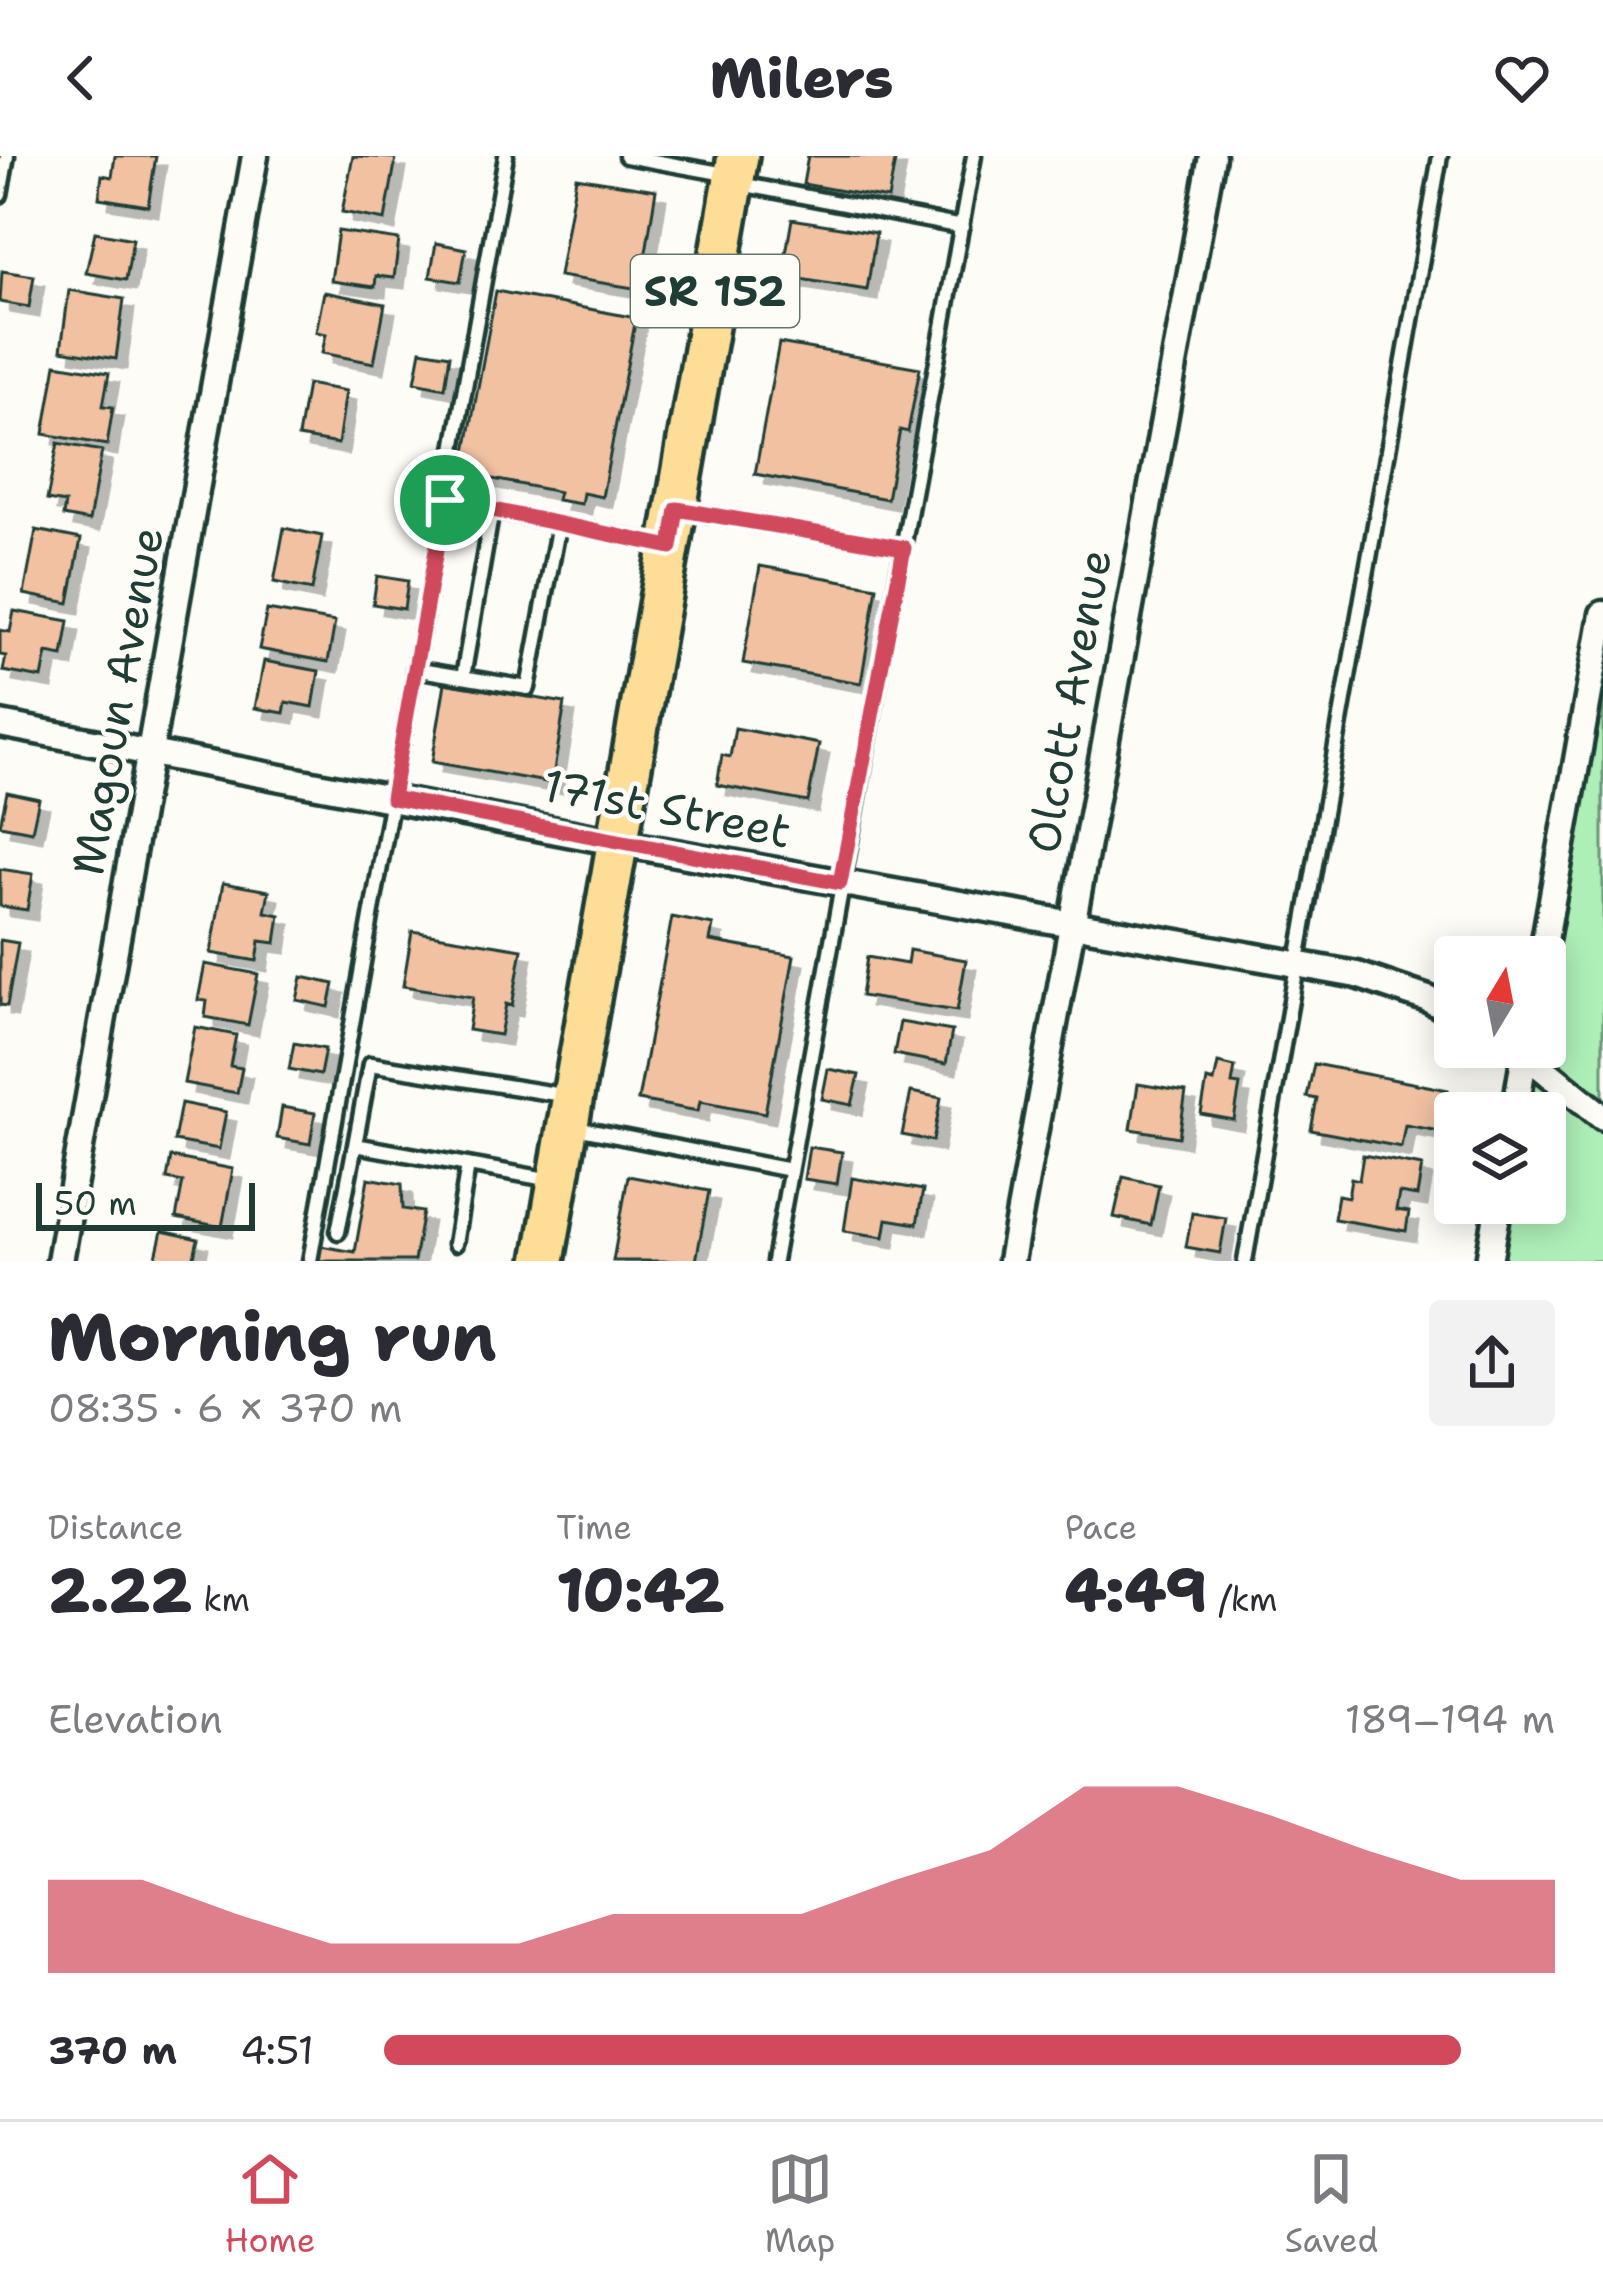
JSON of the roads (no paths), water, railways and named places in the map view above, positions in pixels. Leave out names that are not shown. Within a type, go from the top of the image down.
[{"type":"main road","name":"SR 152","points":[[544,1261],[735,171]]},
{"type":"street","name":"Magoun Avenue","points":[[60,1261],[255,156]]},
{"type":"street","name":"Olcott Avenue","points":[[1011,1261],[1212,156]]},
{"type":"street","points":[[1546,936],[1603,614]]},
{"type":"street","name":"171st Street","points":[[0,724],[620,843],[1357,975],[1434,1002]]},
{"type":"street","points":[[1545,1068],[1603,1117]]},
{"type":"street","points":[[1489,1261],[1495,1224]]},
{"type":"lane","points":[[0,195],[7,156]]},
{"type":"lane","points":[[310,1261],[506,156]]},
{"type":"lane","points":[[626,156],[735,171],[962,227]]},
{"type":"lane","points":[[774,1261],[974,156]]},
{"type":"lane","points":[[1245,1261],[1440,156]]},
{"type":"lane","points":[[445,500],[560,524],[674,528],[904,548]]},
{"type":"lane","points":[[463,676],[492,510]]},
{"type":"lane","points":[[414,670],[528,688],[560,524]]},
{"type":"lane","points":[[338,1232],[370,1064],[790,1170]]},
{"type":"lane","points":[[355,1145],[559,1181]]},
{"type":"lane","points":[[455,1244],[469,1166]]}]
